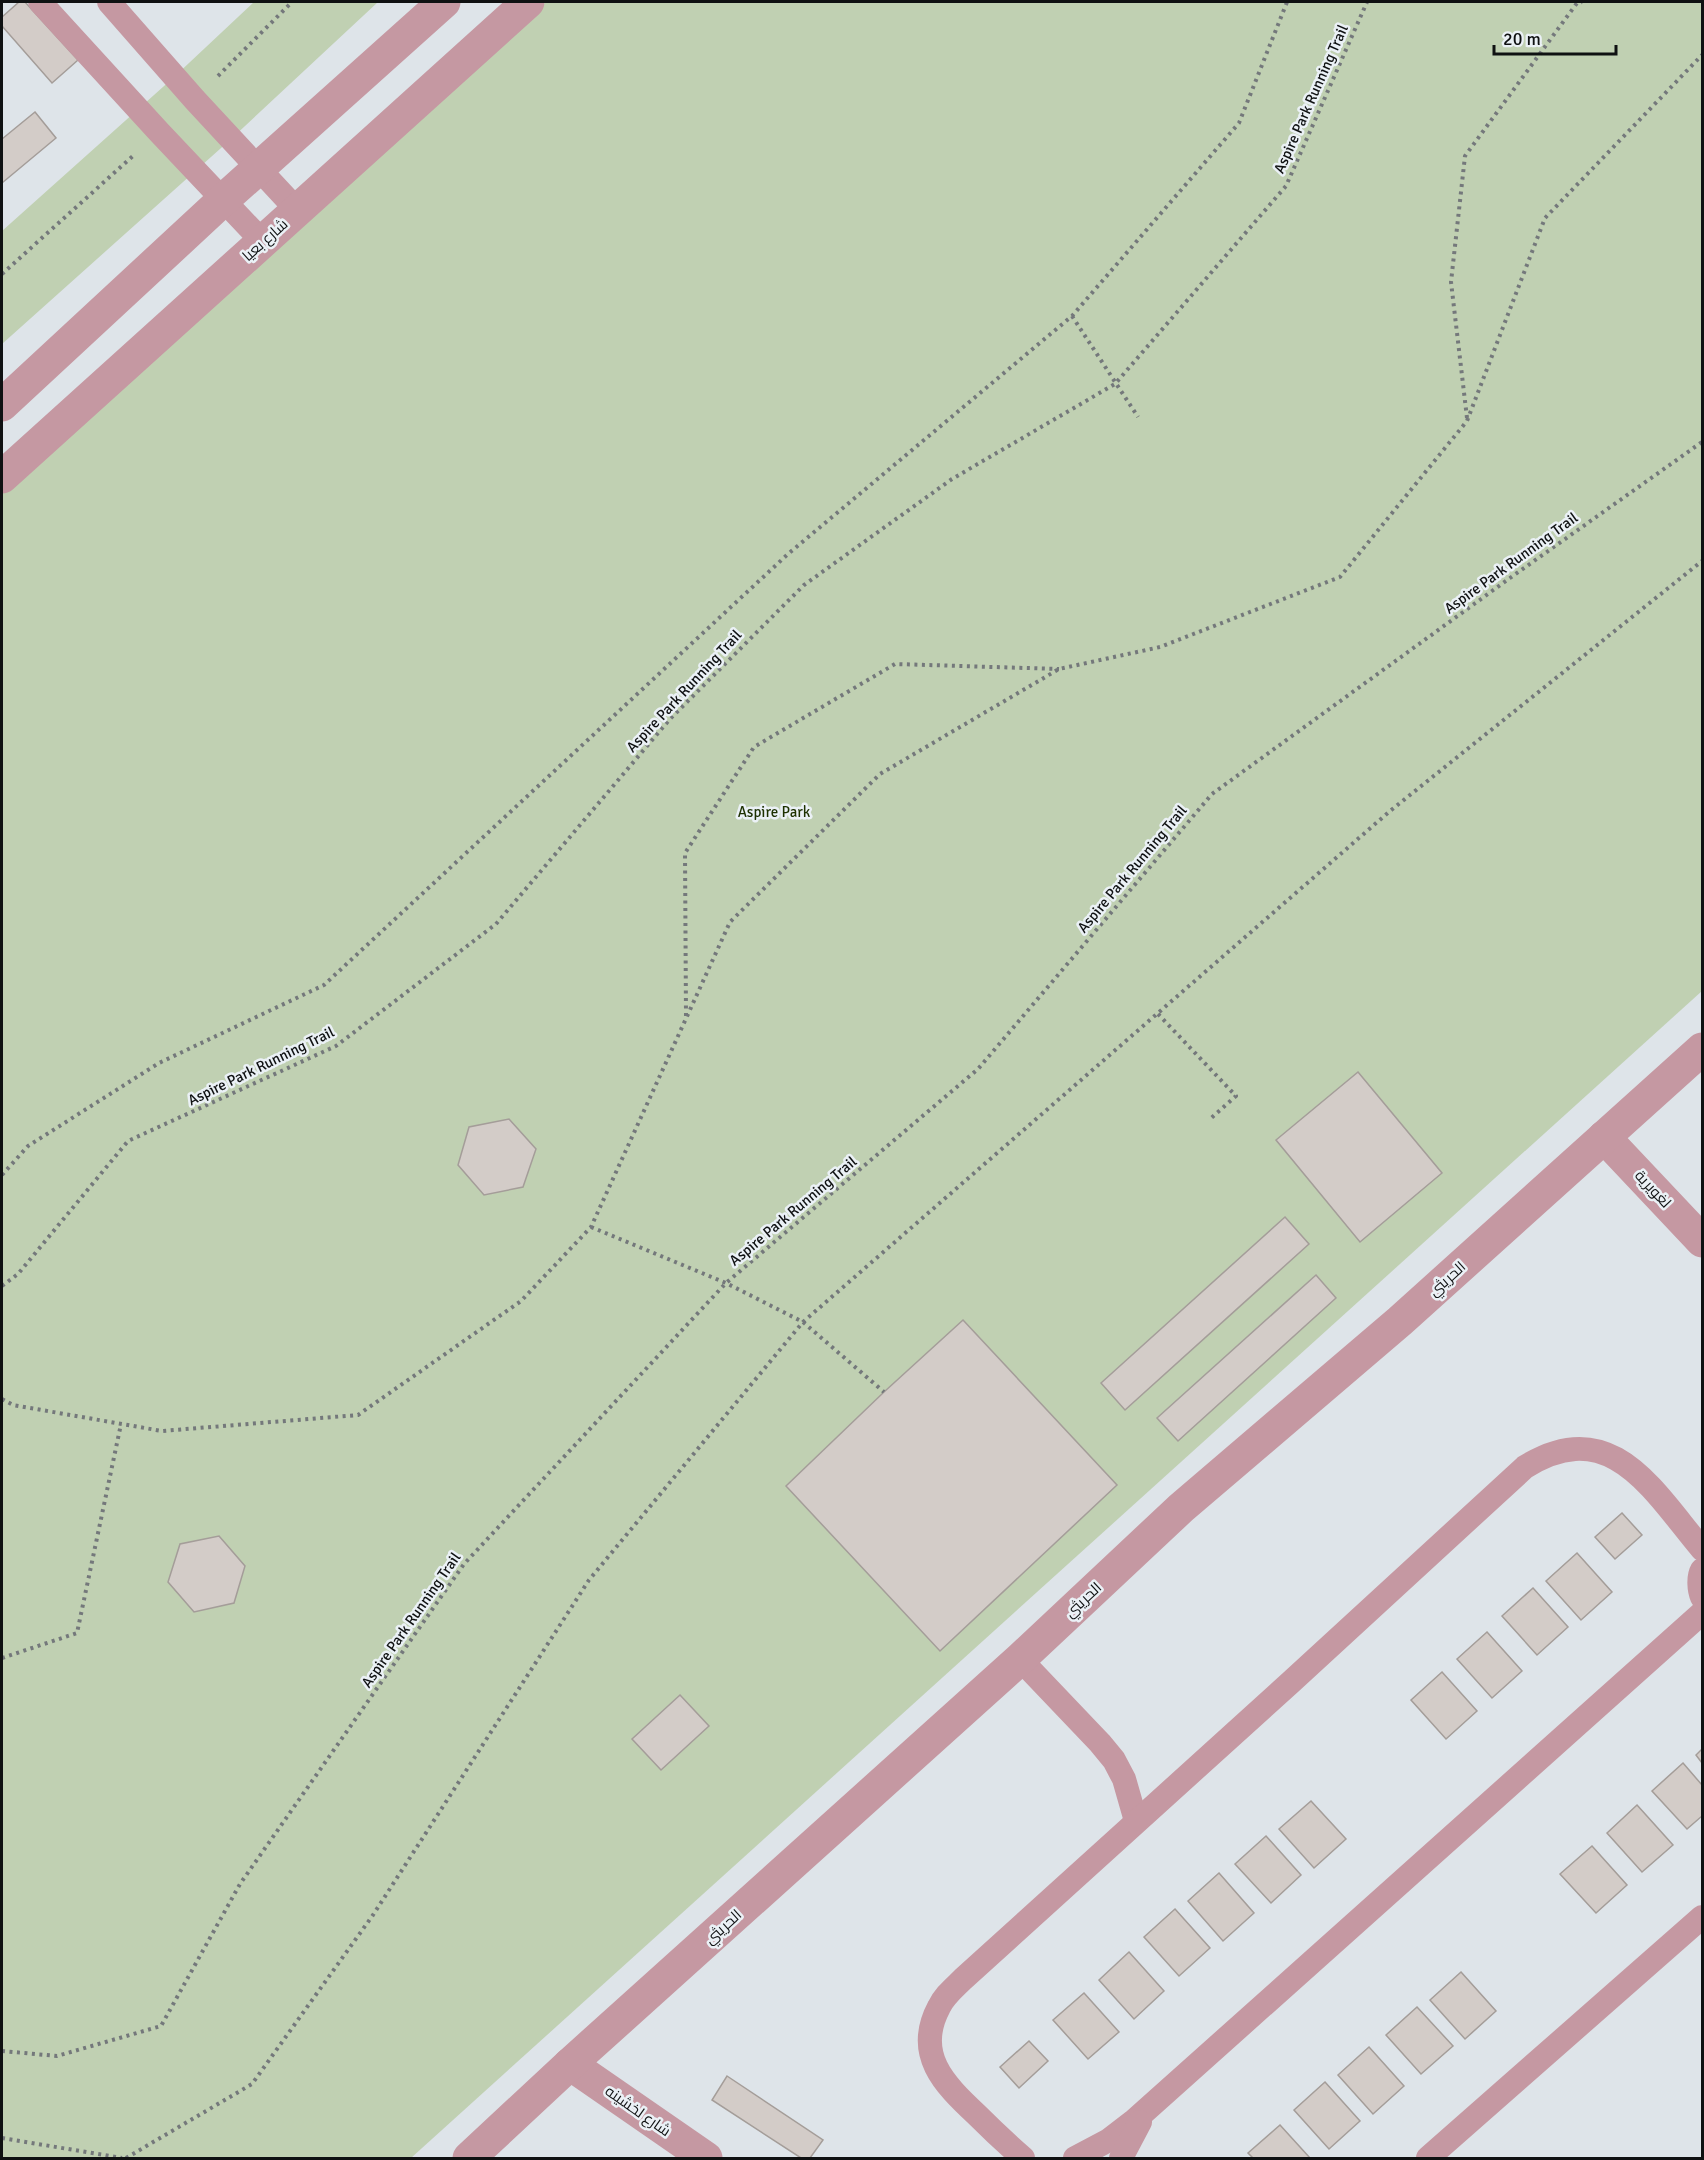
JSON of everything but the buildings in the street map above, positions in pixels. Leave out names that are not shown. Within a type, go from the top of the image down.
[{"type":"street","points":[[2,405],[223,200],[444,2]]},
{"type":"street","name":"شارع بعيا","points":[[2,477],[528,2]]},
{"type":"street","name":"الحريثي","points":[[469,2158],[570,2064],[1020,1659],[1181,1508],[1400,1321],[1702,1049]]},
{"type":"street","name":"لغويرية","points":[[1604,1137],[1702,1241]]},
{"type":"street","name":"شارع لخشينه","points":[[570,2064],[706,2158]]},
{"type":"lane","points":[[40,2],[263,242]]},
{"type":"lane","points":[[109,2],[195,100],[298,211]]},
{"type":"lane","points":[[1023,2158],[948,2088],[938,2073],[931,2047],[932,2022],[939,2005],[963,1979],[1525,1467],[1556,1451],[1591,1449],[1608,1454],[1639,1473],[1702,1549]]},
{"type":"lane","points":[[1702,1570],[1700,1592],[1702,1597]]},
{"type":"lane","points":[[1075,2158],[1109,2140],[1159,2099],[1702,1613]]},
{"type":"lane","points":[[1020,1659],[1114,1760],[1132,1800],[1136,1821]]},
{"type":"lane","points":[[1428,2158],[1702,1917]]},
{"type":"lane","points":[[1121,2158],[1140,2122],[1159,2099]]},
{"type":"path","points":[[2,1174],[28,1146],[159,1063],[324,985],[788,554],[1072,316],[1239,123],[1287,2]]},
{"type":"path","name":"Aspire Park Running Trail","points":[[2,1286],[18,1274],[128,1141],[336,1046],[496,924],[670,719],[804,585],[952,478],[1115,384],[1286,186],[1367,2]]},
{"type":"path","points":[[1467,421],[1451,282],[1465,156],[1577,3],[1582,2]]},
{"type":"path","points":[[686,1019],[685,853],[754,747],[895,664],[1059,669],[1160,647],[1340,577],[1467,421],[1545,218],[1702,55]]},
{"type":"path","points":[[1072,316],[1137,417]]},
{"type":"path","name":"Aspire Park Running Trail","points":[[2,2051],[57,2056],[161,2026],[240,1884],[464,1564],[726,1283],[978,1070],[1212,794],[1702,442]]},
{"type":"path","points":[[2,2138],[124,2158],[252,2084],[373,1915],[589,1580],[803,1322],[1390,811],[1702,561]]},
{"type":"path","points":[[2,1399],[13,1405],[162,1431],[358,1415],[521,1301],[591,1227],[730,922],[879,774],[1059,669]]},
{"type":"path","points":[[1158,1014],[1236,1096],[1210,1119]]},
{"type":"path","points":[[591,1227],[726,1283],[803,1322],[884,1392]]},
{"type":"path","points":[[2,1658],[77,1633],[121,1424]]},
{"type":"green space","points":[[254,2],[378,2],[230,140],[2,344],[2,231]]},
{"type":"green space","name":"Aspire Park","points":[[546,2],[1702,2],[1702,991],[411,2158],[2,2158],[2,492]]}]
